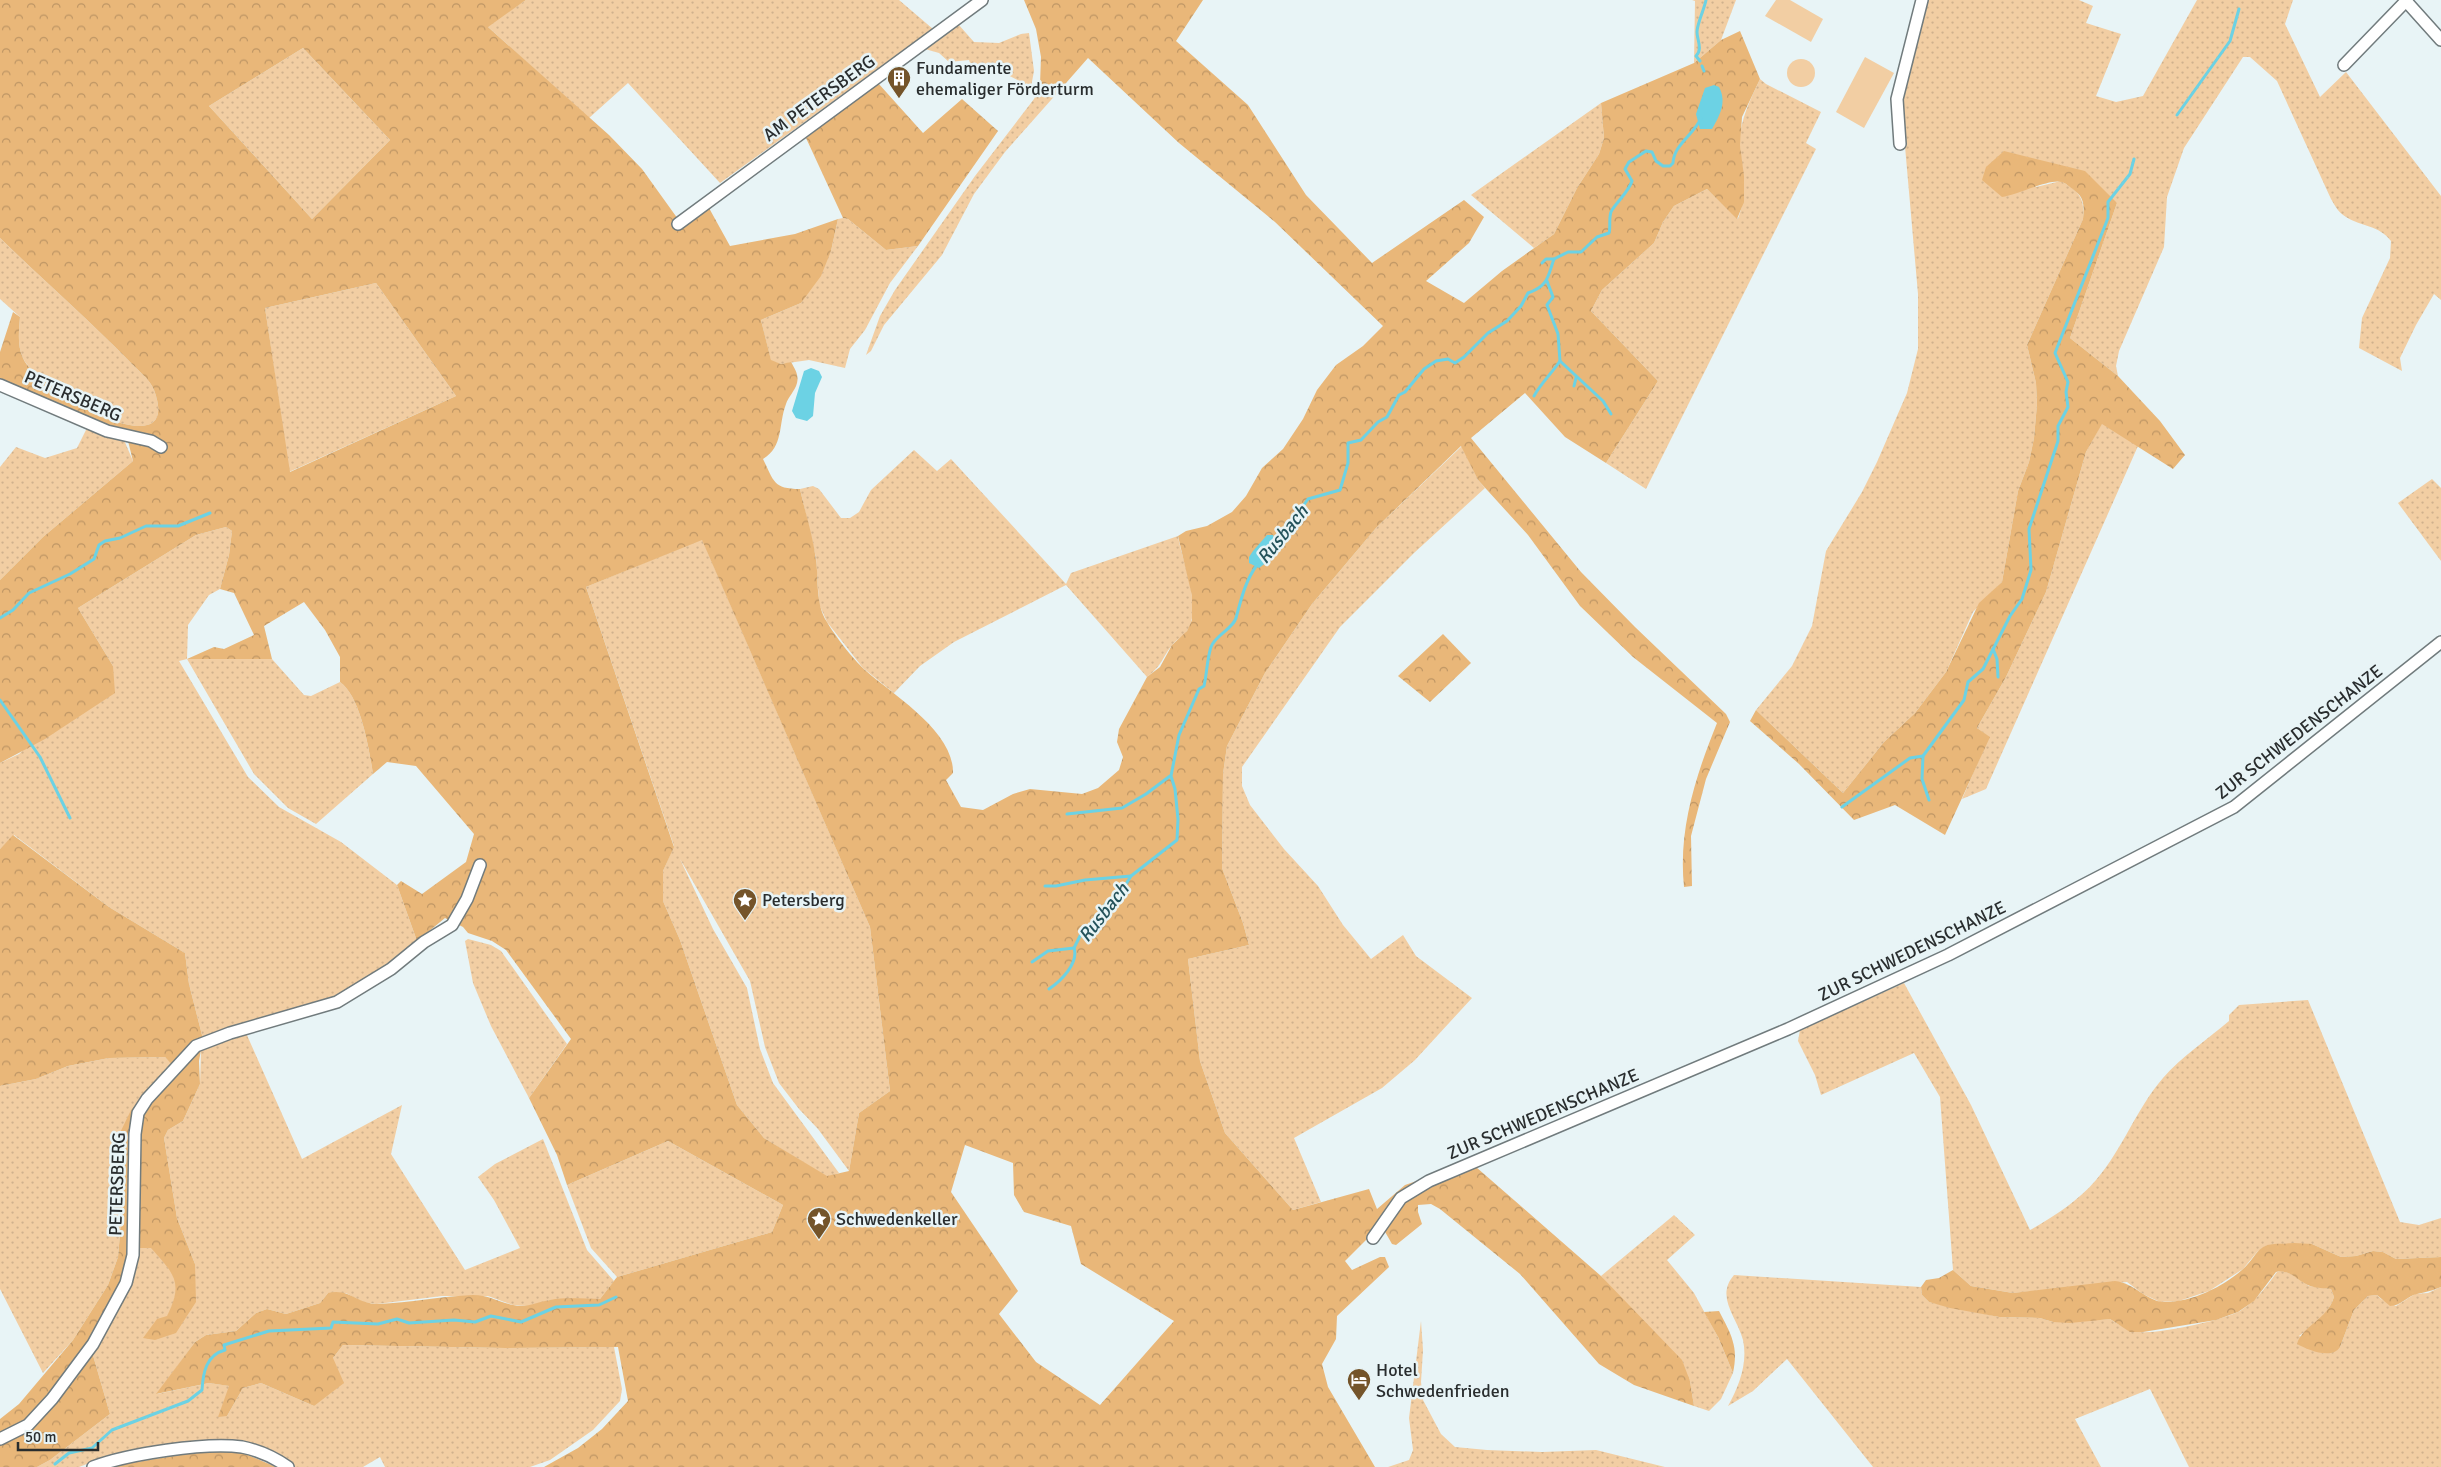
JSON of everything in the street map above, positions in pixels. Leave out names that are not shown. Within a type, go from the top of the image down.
[{"type":"street","name":"AM PETERSBERG","points":[[678,224],[982,0]]},
{"type":"street","points":[[1900,144],[1897,100],[1922,0]]},
{"type":"street","points":[[2344,65],[2407,0],[2441,40]]},
{"type":"street","name":"PETERSBERG","points":[[0,385],[107,431],[151,441],[161,447]]},
{"type":"street","name":"ZUR SCHWEDENSCHANZE","points":[[1373,1238],[1401,1198],[1409,1191],[1788,1029],[1948,955],[2234,807],[2254,794],[2441,642]]},
{"type":"street","name":"PETERSBERG","points":[[0,1439],[28,1425],[52,1399],[93,1344],[126,1283],[132,1255],[134,1134],[138,1113],[147,1099],[196,1046],[230,1033],[338,1002],[391,969],[424,942],[452,925],[467,899],[480,865]]},
{"type":"street","points":[[94,1467],[144,1454],[212,1446],[243,1447],[264,1454],[288,1467]]},
{"type":"shaded area","points":[[526,0],[899,0],[933,29],[720,183],[628,83],[589,118],[487,26]]},
{"type":"shaded area","points":[[1692,0],[1736,0],[1721,40],[1694,63],[1695,1]]},
{"type":"shaded area","points":[[1776,0],[1790,0],[1823,19],[1811,42],[1765,16]]},
{"type":"shaded area","points":[[1926,0],[2079,0],[2093,6],[2086,23],[2121,34],[2096,96],[2116,102],[2143,96],[2197,0],[2293,0],[2285,24],[2320,97],[2346,72],[2441,196],[2441,300],[2434,294],[2416,325],[2400,358],[2402,371],[2359,348],[2362,318],[2390,258],[2391,241],[2376,229],[2352,220],[2337,209],[2277,81],[2250,57],[2243,57],[2184,148],[2167,197],[2164,247],[2119,351],[2116,366],[2118,376],[2070,338],[2117,203],[2003,152],[2036,187],[2061,181],[2072,188],[2082,200],[2083,219],[2027,345],[2036,383],[2037,404],[2034,438],[2029,462],[2018,491],[2002,582],[1973,612],[1946,672],[1915,713],[1884,742],[1843,793],[1756,710],[1792,666],[1812,626],[1826,551],[1862,492],[1877,462],[1907,393],[1918,349],[1918,294],[1901,101]]},
{"type":"shaded area","points":[[958,24],[974,42],[999,43],[1021,34],[1029,33],[1034,71],[1031,87],[996,69],[970,63],[969,60],[949,62],[939,53],[925,49]]},
{"type":"shaded area","points":[[303,48],[390,140],[312,219],[209,106]]},
{"type":"shaded area","points":[[1865,57],[1894,73],[1864,128],[1836,112]]},
{"type":"shaded area","points":[[1801,59],[1811,63],[1815,73],[1811,83],[1801,87],[1791,83],[1787,73],[1791,63]]},
{"type":"shaded area","points":[[1760,79],[1766,84],[1821,112],[1806,143],[1816,149],[1646,489],[1606,463],[1658,381],[1591,311],[1602,290],[1654,243],[1663,222],[1674,206],[1707,189],[1738,219],[1744,190],[1740,146],[1741,128]]},
{"type":"shaded area","points":[[1040,84],[1059,91],[1005,152],[974,194],[942,255],[884,325],[871,351],[866,355],[880,316],[895,290],[975,176],[1034,99]]},
{"type":"shaded area","points":[[1601,103],[1604,138],[1599,154],[1577,188],[1554,234],[1534,248],[1471,195]]},
{"type":"shaded area","points":[[838,219],[848,219],[886,250],[918,246],[890,283],[865,330],[850,349],[845,368],[809,360],[781,364],[771,361],[761,320],[801,303],[831,251]]},
{"type":"shaded area","points":[[0,238],[146,378],[154,390],[158,403],[158,413],[155,420],[150,424],[133,426],[97,416],[90,411],[73,391],[32,370],[23,358],[20,348],[20,317],[0,299]]},
{"type":"shaded area","points":[[376,283],[456,396],[289,472],[265,308]]},
{"type":"shaded area","points":[[2102,423],[2138,446],[1986,789],[1962,799],[1989,737],[1977,728],[2006,677],[2046,592],[2086,452]]},
{"type":"shaded area","points":[[88,426],[124,440],[133,461],[43,537],[0,580],[0,467],[16,447],[45,458],[77,448]]},
{"type":"shaded area","points":[[1462,446],[1478,480],[1485,488],[1414,553],[1340,627],[1242,767],[1242,786],[1250,805],[1284,849],[1318,886],[1343,925],[1371,959],[1403,935],[1416,956],[1472,998],[1415,1060],[1382,1088],[1294,1138],[1321,1202],[1293,1210],[1225,1133],[1200,1061],[1188,959],[1249,945],[1243,923],[1222,868],[1223,774],[1227,746],[1265,673],[1312,604],[1376,528]]},
{"type":"shaded area","points":[[914,450],[937,471],[951,459],[1066,584],[1071,573],[1178,536],[1192,597],[1193,610],[1187,631],[1173,644],[1159,665],[1147,677],[1066,585],[954,642],[920,666],[894,693],[863,668],[827,622],[819,604],[816,558],[800,489],[813,486],[819,489],[841,518],[850,518],[859,512],[871,490]]},
{"type":"shaded area","points":[[2432,479],[2441,488],[2441,561],[2398,503]]},
{"type":"shaded area","points":[[226,527],[232,531],[229,555],[220,589],[209,595],[188,625],[187,659],[179,661],[248,777],[279,807],[341,842],[397,885],[417,941],[382,969],[335,1000],[203,1039],[189,984],[185,953],[109,907],[14,835],[0,849],[0,763],[19,754],[113,666],[78,608],[196,535]]},
{"type":"shaded area","points":[[702,539],[870,927],[890,1091],[859,1113],[849,1171],[818,1129],[799,1109],[779,1083],[765,1047],[750,981],[680,859],[713,929],[747,988],[760,1049],[773,1083],[839,1173],[827,1177],[764,1138],[737,1105],[680,940],[663,901],[663,871],[674,846],[586,587]]},
{"type":"shaded area","points":[[187,659],[272,659],[304,695],[311,696],[340,682],[347,689],[359,711],[373,774],[316,824],[288,808],[254,774]]},
{"type":"shaded area","points":[[468,939],[491,945],[501,951],[567,1044],[529,1098],[491,1026],[473,983],[465,941]]},
{"type":"shaded area","points":[[1904,983],[1971,1105],[2030,1230],[2066,1208],[2089,1188],[2106,1168],[2153,1090],[2186,1055],[2229,1021],[2229,1015],[2239,1005],[2308,1000],[2400,1222],[2419,1225],[2441,1218],[2441,1257],[2396,1259],[2383,1252],[2373,1251],[2356,1256],[2341,1257],[2312,1244],[2267,1245],[2257,1252],[2243,1269],[2209,1291],[2179,1301],[2160,1302],[2143,1294],[2127,1282],[2013,1293],[1971,1286],[1953,1270],[1940,1097],[1914,1053],[1821,1095],[1815,1075],[1798,1041],[1800,1030]]},
{"type":"shaded area","points":[[246,1033],[302,1159],[402,1105],[391,1154],[465,1270],[520,1248],[494,1200],[478,1177],[495,1164],[543,1139],[587,1250],[614,1281],[600,1299],[550,1300],[529,1306],[513,1305],[488,1296],[442,1296],[377,1304],[362,1302],[346,1293],[328,1293],[320,1303],[286,1314],[267,1309],[256,1313],[236,1331],[206,1335],[195,1342],[157,1394],[209,1383],[230,1386],[219,1416],[227,1416],[243,1388],[261,1383],[314,1406],[333,1358],[343,1345],[505,1348],[614,1347],[622,1389],[620,1401],[593,1430],[550,1460],[530,1467],[385,1467],[380,1457],[363,1467],[295,1467],[268,1452],[141,1450],[105,1457],[79,1467],[37,1467],[50,1460],[110,1414],[92,1352],[117,1313],[131,1284],[138,1248],[151,1247],[174,1274],[176,1291],[167,1316],[195,1264],[177,1218],[164,1138],[168,1130],[183,1121],[200,1084],[201,1051]]},
{"type":"shaded area","points":[[165,1057],[174,1066],[117,1183],[121,1222],[118,1257],[108,1285],[73,1340],[43,1373],[0,1289],[0,1086],[36,1079],[68,1066],[109,1058]]},
{"type":"shaded area","points":[[668,1141],[783,1205],[772,1232],[617,1277],[591,1248],[567,1185]]},
{"type":"shaded area","points":[[1674,1215],[1695,1235],[1667,1260],[1694,1293],[1718,1337],[1733,1373],[1721,1399],[1709,1411],[1694,1406],[1690,1381],[1601,1276]]},
{"type":"shaded area","points":[[2282,1271],[2291,1274],[2309,1286],[2331,1289],[2334,1297],[2328,1309],[2315,1324],[2299,1336],[2340,1347],[2354,1310],[2368,1296],[2377,1295],[2396,1306],[2415,1294],[2428,1293],[2441,1287],[2441,1467],[2189,1467],[2150,1389],[2075,1419],[2101,1467],[1873,1467],[1787,1359],[1753,1391],[1728,1406],[1742,1374],[1744,1357],[1743,1340],[1727,1299],[1729,1283],[1734,1275],[1921,1287],[1922,1295],[1929,1302],[1999,1317],[2040,1318],[2053,1322],[2110,1319],[2129,1329],[2150,1332],[2176,1329],[2232,1315],[2246,1307],[2265,1288],[2277,1272]]},
{"type":"shaded area","points":[[1421,1321],[1423,1350],[1421,1382],[1423,1400],[1441,1434],[1455,1447],[1542,1452],[1596,1450],[1665,1467],[1388,1467],[1409,1460],[1413,1450],[1409,1418]]},
{"type":"green space","points":[[0,0],[526,0],[488,27],[609,135],[642,169],[683,226],[709,208],[730,246],[795,234],[838,219],[831,251],[821,276],[801,303],[761,320],[771,360],[781,364],[791,362],[797,377],[796,386],[786,404],[777,441],[770,454],[763,459],[772,478],[779,485],[791,489],[800,489],[815,551],[821,607],[830,628],[860,665],[920,715],[944,743],[951,758],[953,773],[946,780],[961,807],[983,810],[1013,794],[1030,789],[1082,794],[1098,788],[1119,770],[1123,757],[1117,742],[1119,729],[1147,677],[1160,667],[1172,645],[1187,631],[1192,620],[1192,596],[1178,536],[1186,531],[1207,526],[1232,512],[1246,496],[1262,468],[1283,449],[1303,419],[1317,390],[1336,365],[1363,346],[1383,326],[1275,222],[1179,143],[1088,58],[1059,91],[1040,84],[1041,57],[1036,29],[1024,0],[1203,0],[1176,41],[1248,105],[1306,195],[1372,263],[1464,200],[1484,217],[1469,243],[1426,281],[1464,303],[1502,271],[1554,234],[1577,188],[1599,154],[1604,138],[1601,103],[1694,63],[1721,40],[1740,31],[1760,79],[1742,117],[1740,145],[1744,176],[1744,202],[1737,219],[1707,189],[1674,206],[1663,222],[1654,243],[1602,290],[1591,311],[1658,381],[1606,463],[1565,437],[1525,393],[1471,438],[1581,572],[1635,627],[1726,714],[1730,722],[1706,779],[1691,836],[1692,886],[1684,887],[1683,865],[1686,823],[1702,762],[1717,723],[1633,657],[1580,606],[1528,535],[1478,480],[1461,446],[1376,528],[1312,604],[1265,673],[1227,746],[1223,774],[1222,868],[1243,923],[1249,945],[1188,959],[1200,1061],[1225,1133],[1293,1210],[1369,1189],[1377,1209],[1405,1185],[1434,1175],[1476,1167],[1601,1276],[1682,1360],[1690,1381],[1694,1406],[1634,1385],[1599,1364],[1520,1274],[1440,1209],[1431,1204],[1418,1205],[1422,1224],[1396,1245],[1392,1244],[1384,1230],[1370,1236],[1345,1261],[1352,1270],[1380,1257],[1385,1257],[1389,1267],[1337,1316],[1336,1339],[1322,1364],[1328,1387],[1375,1467],[544,1467],[578,1448],[602,1429],[628,1401],[618,1347],[505,1348],[343,1345],[333,1358],[344,1383],[314,1406],[261,1383],[243,1388],[227,1416],[218,1417],[229,1386],[209,1383],[156,1394],[195,1342],[206,1335],[236,1331],[256,1313],[267,1309],[286,1314],[320,1303],[328,1293],[336,1292],[348,1294],[364,1302],[378,1304],[473,1295],[484,1296],[518,1306],[550,1300],[600,1299],[617,1277],[772,1232],[783,1205],[668,1141],[567,1185],[557,1155],[529,1098],[571,1039],[506,950],[492,941],[468,933],[463,927],[445,918],[417,941],[397,885],[401,881],[422,894],[466,862],[474,834],[416,766],[387,762],[373,774],[359,711],[347,689],[340,682],[340,657],[325,630],[304,602],[264,626],[272,659],[187,659],[214,647],[224,649],[254,635],[234,593],[220,589],[229,555],[232,531],[226,527],[196,535],[78,608],[113,666],[115,693],[45,739],[0,763],[0,580],[43,537],[133,461],[126,433],[101,425],[68,407],[0,380],[0,352],[13,312],[20,317],[20,348],[27,364],[38,374],[73,391],[93,413],[122,424],[142,426],[150,424],[155,420],[158,413],[158,403],[154,390],[146,378],[0,238]],"holes":[[[303,48],[390,140],[312,219],[209,106]],[[376,283],[456,396],[290,472],[265,308]],[[702,540],[870,927],[890,1091],[859,1113],[849,1171],[827,1176],[764,1138],[737,1105],[680,940],[663,901],[663,871],[674,847],[586,587]],[[965,1145],[1013,1163],[1014,1195],[1024,1212],[1071,1226],[1081,1264],[1174,1321],[1100,1405],[1036,1362],[999,1314],[1018,1291],[951,1192]]]},
{"type":"green space","points":[[878,83],[923,133],[962,99],[998,131],[918,246],[886,250],[848,219],[843,218],[806,138]]},
{"type":"green space","points":[[2004,151],[2085,171],[2117,203],[2070,338],[2118,376],[2160,421],[2185,455],[2173,469],[2102,424],[2086,452],[2046,592],[2006,677],[1977,728],[1990,737],[1945,835],[1895,805],[1854,820],[1799,764],[1750,721],[1756,710],[1843,793],[1884,742],[1915,713],[1946,672],[1979,603],[2002,582],[2018,491],[2029,462],[2034,438],[2037,404],[2036,383],[2027,345],[2083,219],[2084,211],[2081,197],[2070,187],[2057,181],[2002,197],[1982,180],[1986,167]]},
{"type":"green space","points":[[1443,634],[1471,663],[1430,702],[1398,676]]},
{"type":"green space","points":[[13,835],[109,907],[185,953],[189,984],[203,1039],[199,1061],[200,1084],[183,1121],[168,1130],[164,1138],[177,1218],[195,1264],[196,1302],[176,1333],[155,1340],[143,1338],[157,1319],[167,1316],[175,1295],[175,1286],[171,1272],[151,1248],[138,1248],[131,1284],[117,1313],[92,1352],[110,1414],[50,1460],[37,1467],[0,1467],[0,1419],[19,1404],[73,1340],[108,1285],[118,1257],[121,1222],[117,1183],[118,1137],[131,1110],[173,1066],[165,1057],[109,1058],[68,1066],[36,1079],[0,1086],[0,849]]},
{"type":"green space","points":[[2312,1244],[2341,1257],[2356,1256],[2373,1251],[2383,1252],[2396,1259],[2441,1257],[2441,1287],[2413,1295],[2394,1306],[2390,1306],[2377,1295],[2368,1296],[2354,1310],[2340,1347],[2331,1353],[2320,1353],[2297,1344],[2304,1332],[2331,1305],[2334,1297],[2331,1289],[2310,1286],[2286,1272],[2276,1272],[2254,1301],[2238,1312],[2216,1320],[2143,1332],[2130,1332],[2110,1319],[2070,1323],[2053,1322],[2040,1318],[1999,1317],[1929,1302],[1922,1295],[1921,1287],[1926,1280],[1939,1278],[1953,1270],[1971,1286],[2013,1293],[2115,1281],[2128,1285],[2151,1299],[2173,1302],[2206,1293],[2226,1282],[2243,1269],[2260,1249],[2267,1245]]},
{"type":"green space","points":[[1719,1311],[1733,1341],[1735,1364],[1733,1373],[1718,1337],[1704,1312]]},
{"type":"green space","points":[[210,1450],[241,1452],[276,1467],[106,1467]]},
{"type":"water","points":[[1714,85],[1719,87],[1722,108],[1712,129],[1700,129],[1696,114],[1705,88]]},
{"type":"water","points":[[811,368],[819,371],[822,377],[815,393],[813,416],[807,421],[796,418],[792,411],[804,371]]},
{"type":"water","points":[[1267,535],[1273,535],[1279,549],[1272,554],[1271,559],[1259,568],[1249,563],[1249,557]]},
{"type":"waterway","name":"Rusbach","points":[[1700,61],[1696,56],[1699,50],[1697,29],[1706,0]]},
{"type":"waterway","points":[[2177,115],[2230,41],[2239,9]]},
{"type":"waterway","name":"Rusbach","points":[[1702,66],[1704,71]]},
{"type":"waterway","name":"Rusbach","points":[[1275,546],[1308,499],[1340,490],[1348,463],[1348,443],[1361,440],[1378,422],[1387,417],[1399,395],[1405,392],[1424,369],[1436,361],[1448,359],[1455,363],[1464,357],[1488,333],[1507,321],[1521,306],[1528,293],[1544,283],[1549,275],[1554,259],[1568,252],[1581,252],[1597,237],[1609,233],[1611,212],[1632,181],[1625,169],[1629,162],[1646,151],[1652,152],[1656,161],[1663,166],[1670,166],[1680,145],[1694,130],[1701,118]]},
{"type":"waterway","points":[[1842,807],[1910,758],[1923,756],[1964,700],[1968,682],[1983,669],[2010,616],[2022,599],[2031,570],[2029,529],[2058,441],[2058,426],[2068,407],[2066,392],[2068,382],[2055,353],[2108,218],[2108,202],[2130,174],[2134,159]]},
{"type":"waterway","name":"Rusbach","points":[[1542,263],[1546,259],[1554,259]]},
{"type":"waterway","name":"Rusbach","points":[[1547,281],[1553,297],[1547,305],[1558,334],[1560,361],[1603,401],[1611,414]]},
{"type":"waterway","name":"Rusbach","points":[[1534,396],[1560,361]]},
{"type":"waterway","name":"Rusbach","points":[[1574,386],[1576,378]]},
{"type":"waterway","points":[[0,618],[13,610],[29,593],[70,574],[94,559],[99,545],[105,541],[120,538],[146,526],[178,526],[210,513]]},
{"type":"waterway","name":"Rusbach","points":[[1049,989],[1068,971],[1074,960],[1074,948],[1080,936],[1096,920],[1107,902],[1121,892],[1131,876],[1177,840],[1178,819],[1175,789],[1171,776],[1179,735],[1199,689],[1204,686],[1211,647],[1216,639],[1234,622],[1246,584],[1257,565]]},
{"type":"waterway","points":[[1993,649],[1997,659],[1998,677]]},
{"type":"waterway","points":[[0,700],[40,757],[70,818]]},
{"type":"waterway","points":[[1923,756],[1922,779],[1929,800]]},
{"type":"waterway","name":"Rusbach","points":[[1067,814],[1122,808],[1146,794],[1170,776]]},
{"type":"waterway","name":"Rusbach","points":[[1045,886],[1131,876]]},
{"type":"waterway","name":"Rusbach","points":[[1032,962],[1048,951],[1074,948]]},
{"type":"waterway","points":[[55,1464],[69,1453],[92,1448],[112,1430],[188,1401],[202,1390],[203,1377],[207,1366],[214,1356],[225,1350],[224,1345],[269,1331],[331,1328],[333,1322],[378,1324],[397,1319],[409,1323],[454,1320],[475,1322],[491,1316],[521,1322],[556,1307],[599,1305],[616,1297]]},
{"type":"place","name":"Fundamente ehemaliger Förderturm","points":[[899,99]]},
{"type":"place","name":"Petersberg","points":[[745,921]]},
{"type":"place","name":"Schwedenkeller","points":[[819,1240]]},
{"type":"place","name":"Hotel Schwedenfrieden","points":[[1359,1401]]}]
